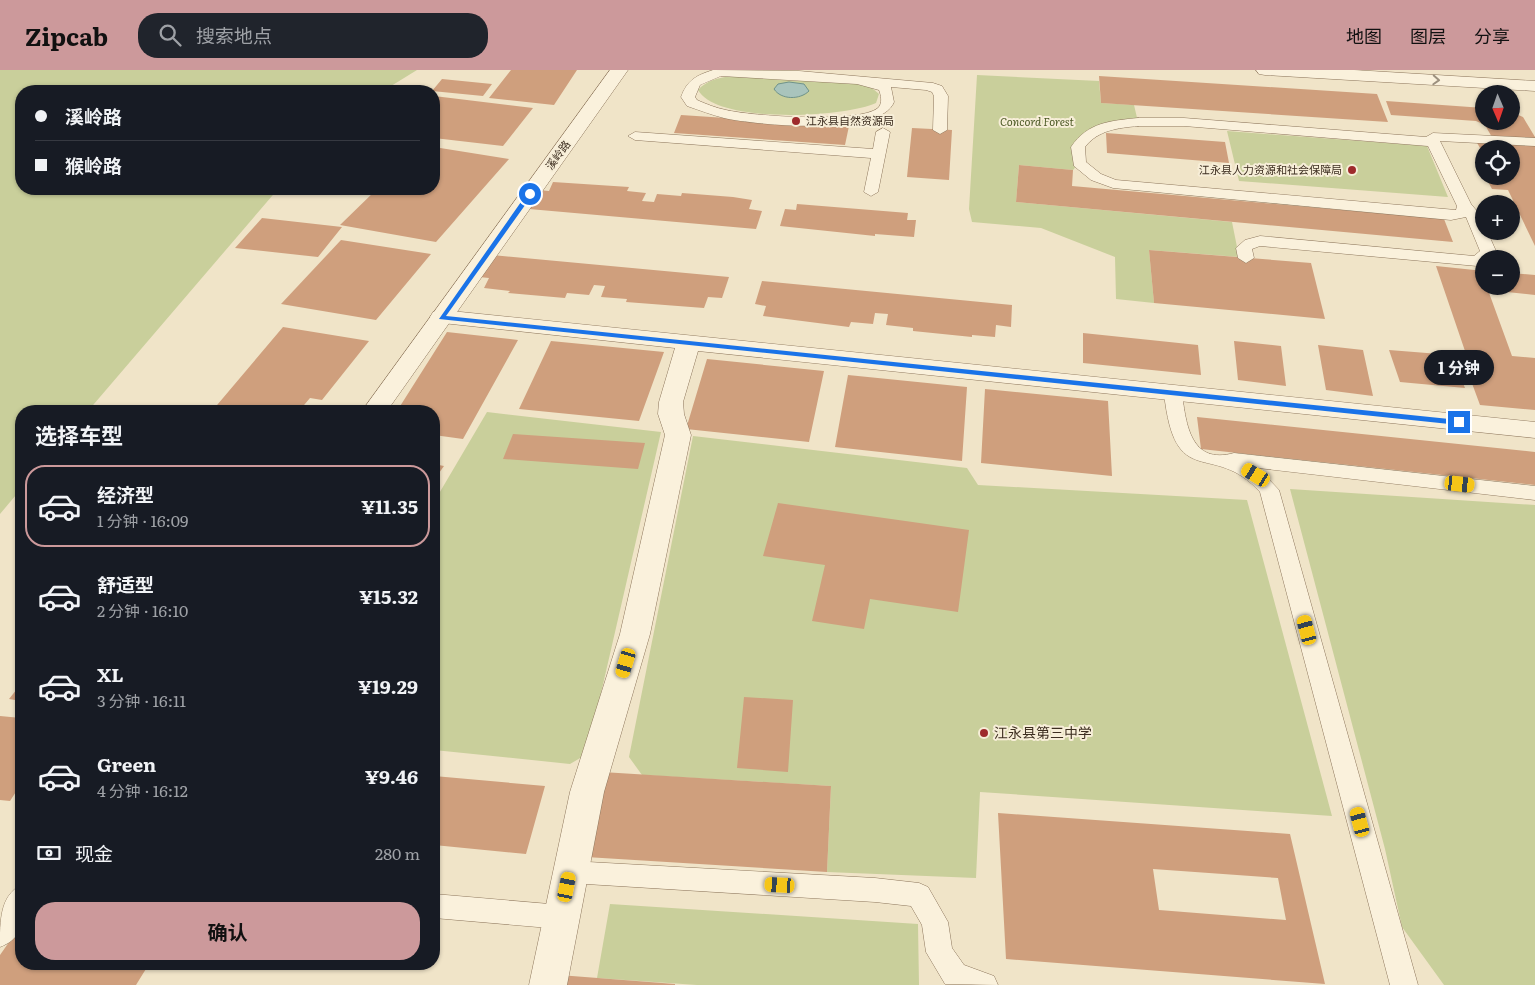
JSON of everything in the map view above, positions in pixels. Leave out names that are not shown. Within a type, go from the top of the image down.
[{"type":"street","name":"溪岭路","points":[[378,405],[619,70]]},
{"type":"street","points":[[1265,70],[1535,86]]},
{"type":"street","points":[[1455,70],[1535,75]]},
{"type":"street","points":[[441,317],[1535,430]]},
{"type":"street","points":[[548,985],[587,792],[635,634],[678,434],[671,414],[671,402],[688,343]]},
{"type":"street","points":[[0,930],[15,909]]},
{"type":"lane","points":[[908,84],[892,86],[880,113],[864,118],[802,120],[753,118],[706,108],[692,103],[688,97],[690,87],[694,81],[720,72],[799,72],[862,81],[908,84],[928,86],[941,92],[940,130]]},
{"type":"lane","points":[[862,81],[884,87],[886,100],[883,132],[872,192]]},
{"type":"lane","points":[[864,118],[875,122],[883,132]]},
{"type":"lane","points":[[1433,142],[1175,122],[1138,122],[1110,125],[1087,135],[1078,147],[1079,163],[1096,177],[1113,184],[1451,215],[1463,213],[1464,206]]},
{"type":"lane","points":[[635,136],[878,154]]},
{"type":"lane","points":[[1246,258],[1244,248],[1250,242],[1260,241],[1477,261],[1486,256],[1488,251],[1433,142],[1433,137],[1535,142]]},
{"type":"lane","points":[[1173,393],[1178,427],[1184,442],[1196,455],[1238,465],[1256,475],[1268,490],[1404,985]]},
{"type":"lane","points":[[1196,455],[1535,493]]},
{"type":"lane","points":[[570,872],[875,890],[919,895],[934,922],[939,952],[955,975],[984,985]]},
{"type":"lane","points":[[440,907],[561,917]]},
{"type":"green space","points":[[0,70],[417,70],[393,85],[15,85],[15,195],[273,195],[93,405],[15,405],[15,496],[0,514]]},
{"type":"green space","name":"Concord Forest","points":[[977,75],[1099,81],[1101,103],[1134,105],[1138,122],[1087,135],[1079,163],[1073,170],[1019,165],[1016,202],[1232,222],[1239,257],[1149,250],[1154,303],[1116,299],[1115,257],[1041,228],[972,222],[969,209]]},
{"type":"green space","points":[[731,76],[856,83],[872,88],[879,94],[876,103],[860,108],[837,112],[782,115],[754,113],[729,108],[710,101],[698,90],[709,82]]},
{"type":"green space","points":[[1227,131],[1427,146],[1448,197],[1239,181]]},
{"type":"green space","points":[[487,412],[661,432],[587,754],[570,764],[440,751],[440,492]]},
{"type":"green space","points":[[693,436],[967,468],[978,485],[1247,500],[1332,816],[980,792],[976,878],[827,872],[831,786],[642,775],[629,757]]},
{"type":"green space","points":[[1290,489],[1535,505],[1535,985],[1444,985],[1402,927],[1385,849]]},
{"type":"green space","points":[[610,904],[918,924],[919,985],[697,985],[597,978]]},
{"type":"water","points":[[789,82],[804,84],[809,91],[801,96],[791,98],[777,93],[774,89],[778,84]]},
{"type":"building","points":[[511,70],[577,70],[554,105],[489,98]]},
{"type":"building","points":[[1099,76],[1377,94],[1388,122],[1101,103]]},
{"type":"building","points":[[442,79],[492,84],[483,96],[440,92],[440,85],[437,85]]},
{"type":"building","points":[[440,97],[533,108],[503,146],[440,139]]},
{"type":"building","points":[[1386,101],[1475,107],[1475,121],[1391,115]]},
{"type":"building","points":[[681,115],[849,126],[845,145],[674,133]]},
{"type":"building","points":[[1520,116],[1523,117],[1535,137],[1535,142],[1520,140],[1493,139],[1488,130],[1520,130]]},
{"type":"building","points":[[912,128],[952,130],[949,180],[907,177]]},
{"type":"building","points":[[1106,133],[1225,142],[1229,163],[1107,153]]},
{"type":"building","points":[[1520,143],[1535,144],[1535,246],[1520,215],[1520,195],[1510,195],[1508,190],[1492,189],[1490,185],[1520,185]]},
{"type":"building","points":[[440,148],[509,159],[436,242],[340,225],[371,195],[440,195]]},
{"type":"building","points":[[1019,165],[1073,170],[1072,186],[1444,219],[1453,242],[1016,202]]},
{"type":"building","points":[[553,182],[629,187],[627,191],[646,193],[642,201],[654,202],[657,194],[681,196],[682,193],[733,197],[752,200],[749,209],[762,211],[756,229],[529,209],[539,190],[549,191]]},
{"type":"building","points":[[797,204],[908,213],[907,220],[916,220],[914,237],[875,234],[875,236],[780,226],[785,209],[796,210]]},
{"type":"building","points":[[262,218],[342,227],[318,257],[235,248]]},
{"type":"building","points":[[341,240],[431,254],[376,320],[281,304]]},
{"type":"building","points":[[1149,250],[1311,263],[1325,319],[1154,303]]},
{"type":"building","points":[[492,255],[729,277],[722,298],[708,297],[704,308],[626,302],[627,299],[601,297],[605,286],[594,285],[589,295],[567,293],[565,298],[508,293],[510,291],[484,288],[489,278],[479,277]]},
{"type":"building","points":[[1436,266],[1475,270],[1475,295],[1490,295],[1512,356],[1535,358],[1535,410],[1480,405],[1460,351],[1465,351]]},
{"type":"building","points":[[1520,274],[1535,275],[1535,295],[1520,293]]},
{"type":"building","points":[[762,281],[1012,305],[1011,327],[996,325],[995,337],[972,335],[972,337],[913,331],[913,328],[886,325],[888,314],[875,313],[873,324],[851,322],[849,327],[763,316],[766,306],[755,304]]},
{"type":"building","points":[[283,327],[369,341],[322,400],[310,398],[304,405],[217,405]]},
{"type":"building","points":[[447,332],[518,340],[463,439],[440,436],[440,405],[401,405]]},
{"type":"building","points":[[1083,333],[1198,345],[1201,375],[1083,363]]},
{"type":"building","points":[[551,341],[664,352],[639,421],[519,409]]},
{"type":"building","points":[[1234,341],[1281,346],[1286,386],[1238,380]]},
{"type":"building","points":[[1318,345],[1363,350],[1373,396],[1326,390]]},
{"type":"building","points":[[1389,350],[1452,355],[1465,388],[1400,382]]},
{"type":"building","points":[[707,359],[824,371],[809,442],[686,429]]},
{"type":"building","points":[[848,375],[967,387],[962,461],[835,447]]},
{"type":"building","points":[[985,389],[1108,401],[1112,476],[981,463]]},
{"type":"building","points":[[1197,417],[1535,452],[1535,485],[1201,449]]},
{"type":"building","points":[[513,434],[645,443],[638,469],[503,459]]},
{"type":"building","points":[[778,503],[969,530],[958,612],[870,599],[864,629],[812,621],[825,565],[763,556]]},
{"type":"building","points":[[15,692],[15,700],[9,699]]},
{"type":"building","points":[[744,697],[793,700],[788,772],[737,768]]},
{"type":"building","points":[[0,716],[15,717],[15,793],[10,801],[0,800]]},
{"type":"building","points":[[602,772],[831,786],[827,872],[586,857]]},
{"type":"building","points":[[440,777],[545,786],[526,854],[440,846]]},
{"type":"building","points":[[998,813],[1290,834],[1325,984],[1006,959]],"holes":[[[1153,869],[1278,878],[1286,920],[1159,910]]]},
{"type":"building","points":[[15,934],[15,970],[145,970],[136,985],[0,985],[0,955]]},
{"type":"building","points":[[559,975],[675,984],[675,985],[557,985]]},
{"type":"place","name":"江永县自然资源局","points":[[796,121]]},
{"type":"place","name":"江永县人力资源和社会保障局","points":[[1352,170]]},
{"type":"place","name":"江永县第三中学","points":[[984,733]]},
{"type":"route","points":[[530,194],[441,317],[1459,422]]}]
